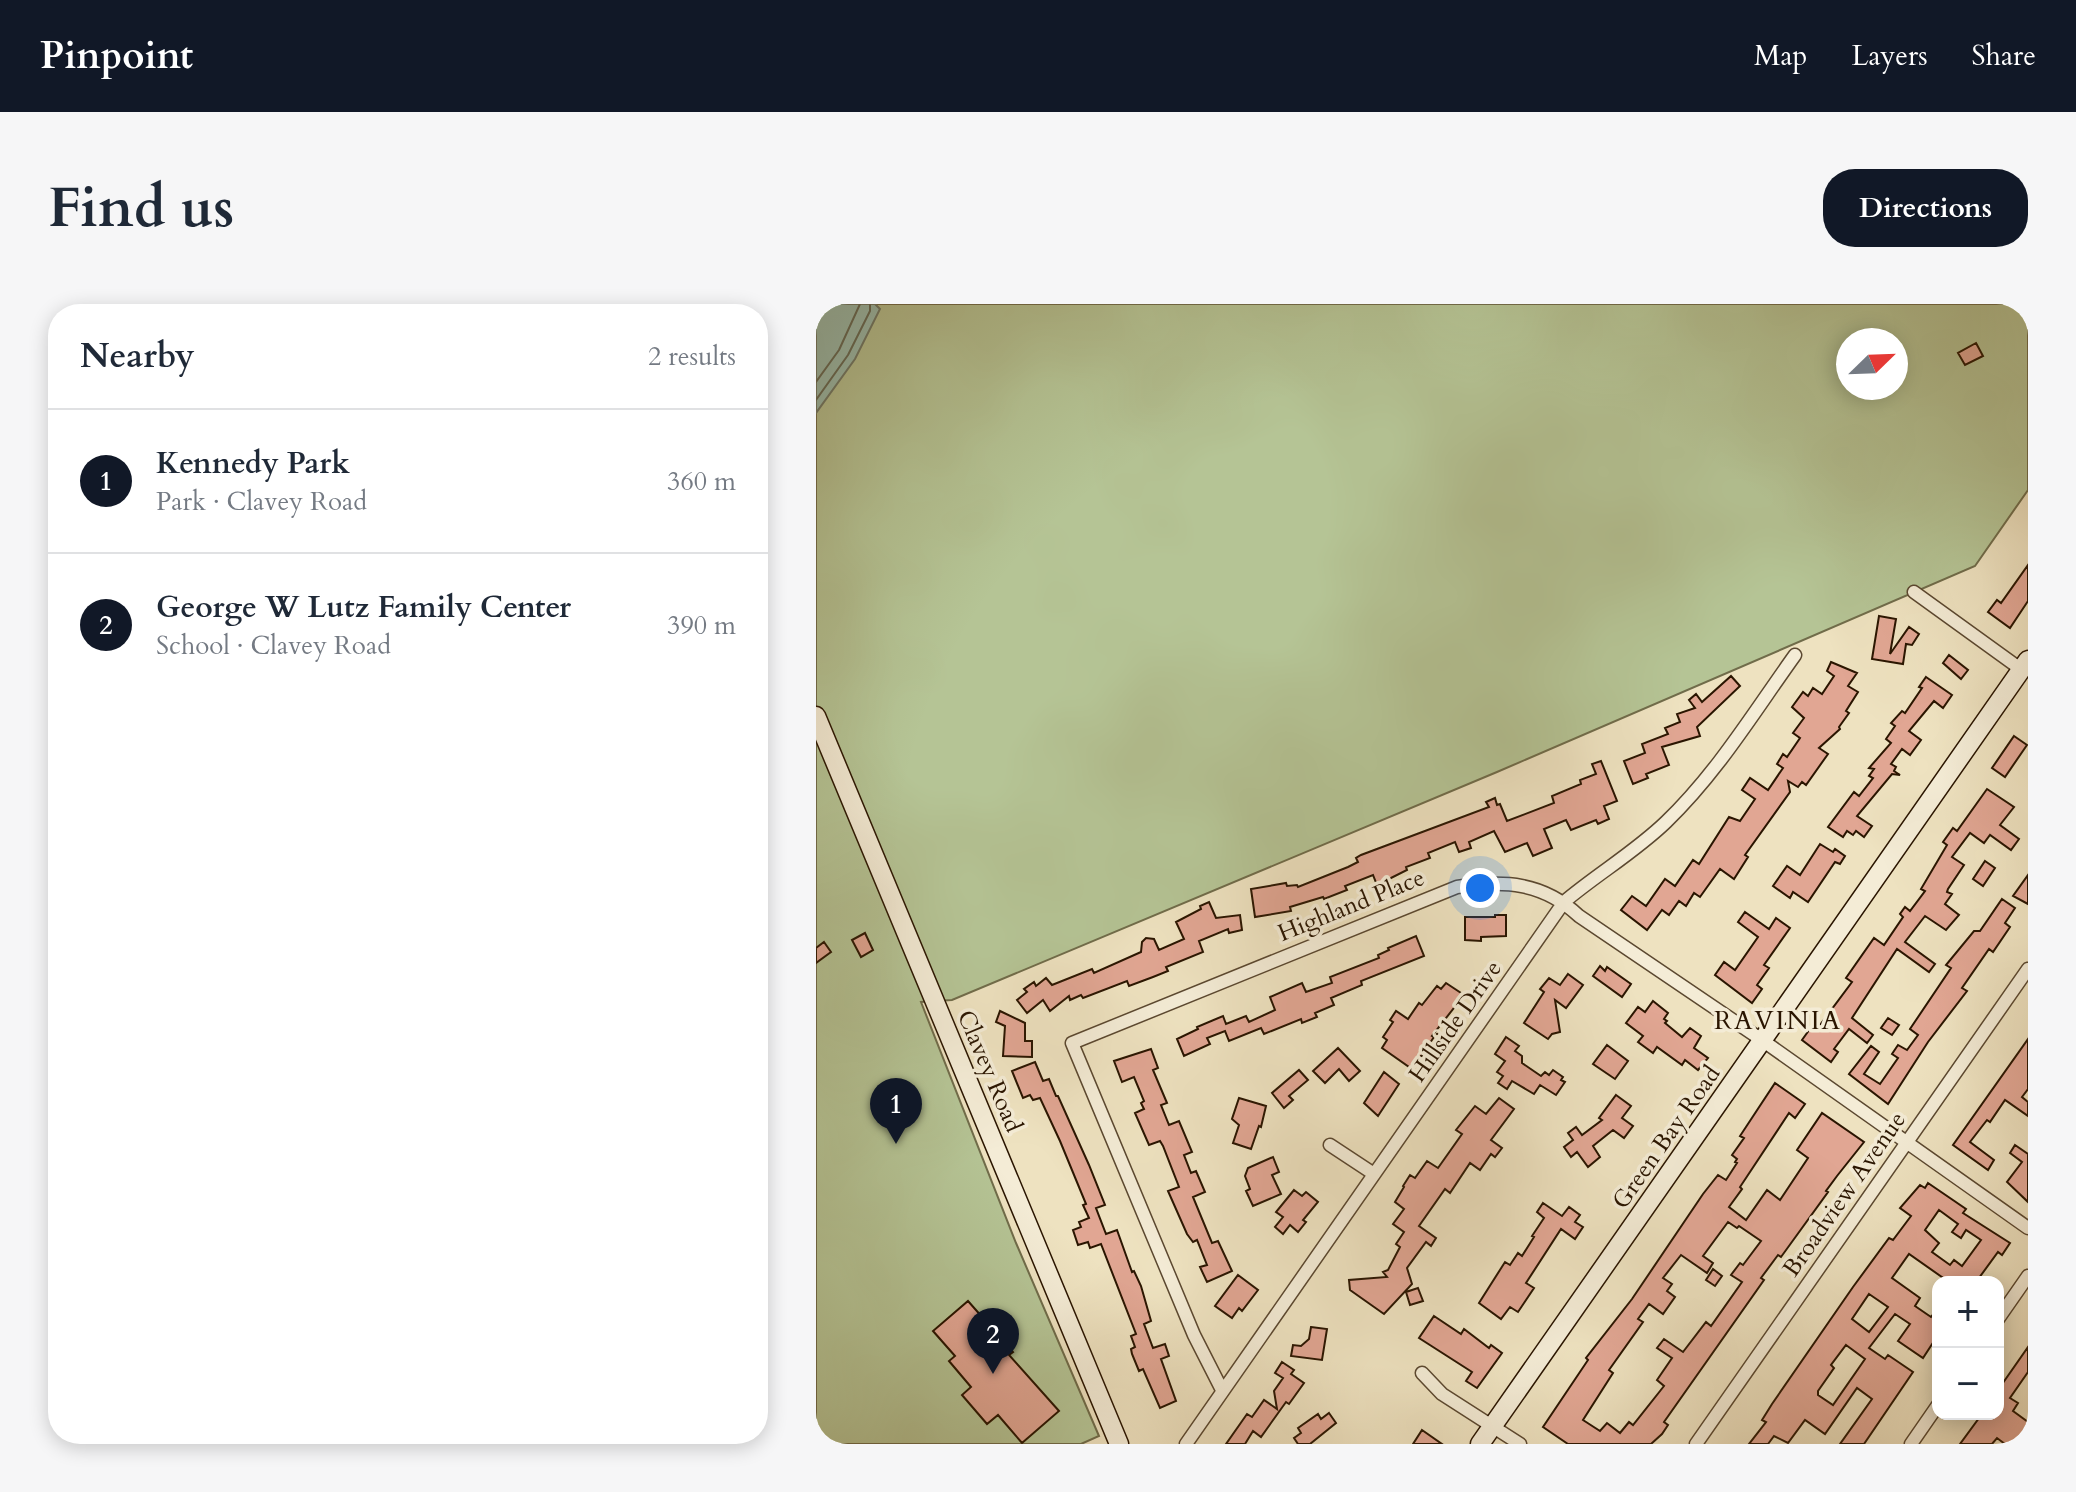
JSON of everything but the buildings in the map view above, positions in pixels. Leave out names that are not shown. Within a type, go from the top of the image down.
[{"type":"main road","name":"Green Bay Road","points":[[1480,1444],[1762,1040],[2026,670]]},
{"type":"main road","name":"Clavey Road","points":[[816,716],[1119,1444]]},
{"type":"street","points":[[1914,592],[2026,670]]},
{"type":"street","name":"Hillside Drive","points":[[1186,1444],[1564,902],[1586,883],[1619,862],[1690,797],[1716,766],[1795,655]]},
{"type":"street","name":"Highland Place","points":[[1222,1390],[1194,1335],[1072,1043],[1457,887],[1489,882],[1514,884],[1534,888],[1564,902],[1592,925],[1762,1040],[2028,1228]]},
{"type":"street","name":"Broadview Avenue","points":[[1696,1444],[2028,969]]},
{"type":"street","points":[[1330,1145],[1374,1174]]},
{"type":"street","points":[[2004,1310],[2028,1276]]},
{"type":"street","points":[[1422,1373],[1442,1394],[1520,1444]]},
{"type":"street","points":[[1911,1444],[1932,1414]]},
{"type":"shaded area","points":[[816,304],[2028,304],[2028,490],[1975,566],[1497,772],[952,1000],[921,1002],[1016,1243],[1099,1436],[1081,1444],[835,1444],[816,1431]]},
{"type":"water","points":[[816,304],[875,304],[880,309],[855,359],[816,413]]},
{"type":"place","name":"Kennedy Park","points":[[896,1144]]},
{"type":"place","name":"George W Lutz Family Center","points":[[993,1374]]},
{"type":"district","name":"RAVINIA","points":[[1778,1020]]}]
